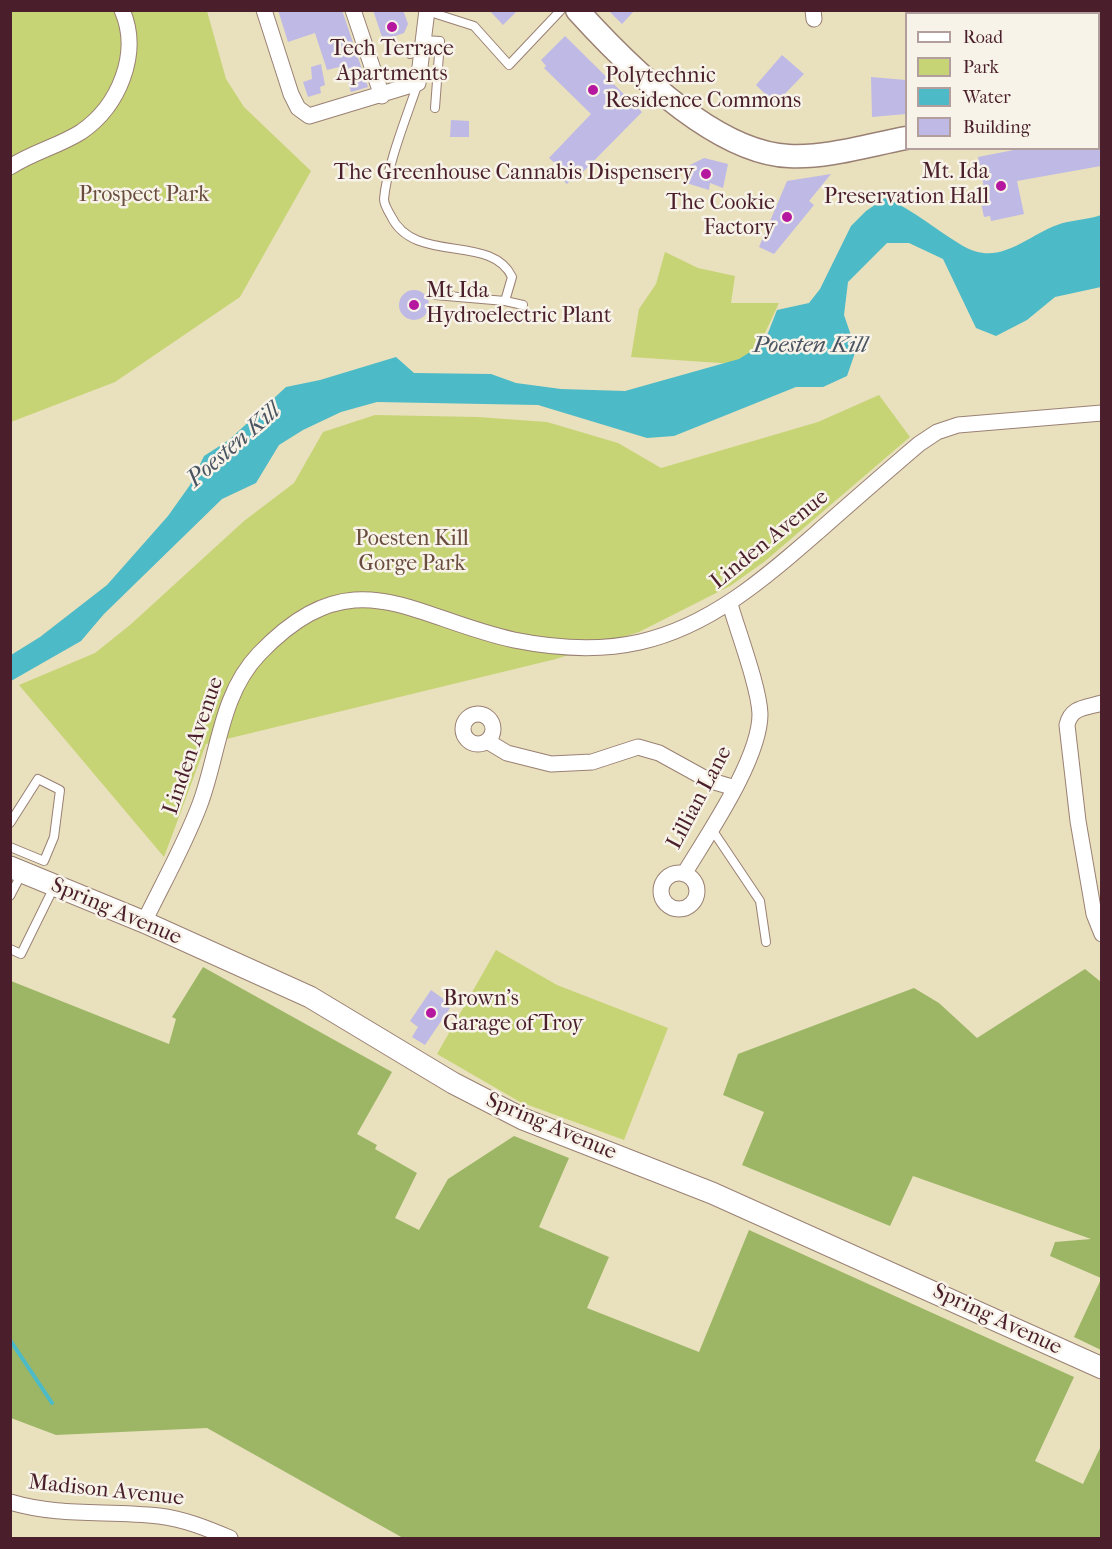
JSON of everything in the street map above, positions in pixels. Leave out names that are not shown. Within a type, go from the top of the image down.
[{"type":"main road","points":[[577,10],[651,84],[689,113],[732,139],[768,154],[815,154],[905,138]]},
{"type":"street","points":[[10,167],[27,156],[81,131],[107,105],[123,78],[128,62],[128,25],[122,10]]},
{"type":"street","points":[[264,10],[291,94],[298,108],[309,116],[382,96],[418,83],[420,44],[427,11]]},
{"type":"street","points":[[353,10],[382,96]]},
{"type":"street","name":"Linden Avenue","points":[[144,922],[198,810],[232,694],[242,675],[259,654],[293,623],[316,610],[362,599],[383,600],[404,603],[514,639],[555,645],[611,648],[642,642],[681,630],[730,604],[770,573],[919,444],[937,432],[958,425],[1101,413]]},
{"type":"street","name":"Lillian Lane","points":[[684,874],[735,788],[753,746],[760,713],[730,604]]},
{"type":"street","points":[[1101,704],[1075,710],[1068,719],[1067,746],[1094,914],[1101,934]]},
{"type":"street","points":[[487,741],[507,753],[551,764],[592,762],[638,747],[659,753],[708,780],[735,788]]},
{"type":"street","name":"Spring Avenue","points":[[34,872],[310,997],[453,1083],[523,1119],[712,1193],[1101,1368]]},
{"type":"street","name":"Madison Avenue","points":[[10,1502],[39,1511],[159,1516],[196,1523],[230,1539]]},
{"type":"lane","points":[[427,11],[474,26],[509,65],[561,10]]},
{"type":"lane","points":[[420,44],[441,41],[435,108]]},
{"type":"lane","points":[[418,83],[399,141],[384,201],[394,222],[413,241],[491,257],[507,266],[512,277],[505,301]]},
{"type":"lane","points":[[435,295],[505,301],[523,305]]},
{"type":"lane","points":[[10,823],[38,779],[60,790],[54,837],[34,872],[10,896]]},
{"type":"lane","points":[[711,828],[760,901],[766,942]]},
{"type":"lane","points":[[10,847],[34,872]]},
{"type":"lane","points":[[10,949],[21,954],[34,872]]},
{"type":"green space","name":"Prospect Park","points":[[10,11],[207,11],[226,79],[244,107],[311,171],[240,297],[115,382],[11,422]]},
{"type":"green space","points":[[665,252],[698,268],[735,276],[731,303],[779,303],[750,365],[631,357],[639,309],[656,284]]},
{"type":"green space","name":"Poesten Kill Gorge Park","points":[[879,395],[910,437],[764,562],[730,586],[639,632],[556,659],[206,744],[164,857],[19,685],[95,653],[130,625],[244,521],[294,483],[323,432],[375,415],[478,417],[547,422],[618,443],[661,468],[818,422]]},
{"type":"green space","points":[[496,950],[557,985],[668,1028],[624,1140],[520,1102],[437,1054]]},
{"type":"green space","points":[[203,967],[392,1072],[357,1134],[377,1145],[375,1149],[417,1173],[395,1218],[419,1230],[448,1179],[514,1136],[569,1158],[539,1227],[609,1257],[587,1308],[699,1352],[749,1230],[1074,1377],[1035,1461],[1083,1484],[1101,1446],[1101,1538],[403,1538],[207,1428],[56,1435],[11,1418],[11,981],[169,1044],[176,1019],[172,1017]]},
{"type":"green space","points":[[1085,969],[1101,982],[1101,1278],[1050,1256],[1055,1242],[1091,1239],[913,1176],[890,1226],[742,1165],[764,1112],[723,1095],[738,1054],[914,988],[939,1003],[977,1038]]},
{"type":"green space","points":[[1101,1279],[1102,1350],[1074,1337]]},
{"type":"water","name":"Poesten Kill","points":[[885,198],[915,214],[963,246],[976,252],[988,253],[1012,248],[1057,225],[1101,215],[1101,287],[1055,297],[1027,320],[996,336],[976,328],[943,259],[909,243],[887,243],[848,282],[844,315],[856,350],[847,376],[823,387],[796,387],[674,436],[647,438],[538,405],[377,402],[341,412],[303,430],[279,445],[256,483],[222,499],[104,614],[81,641],[11,681],[11,655],[40,637],[107,585],[168,516],[190,485],[204,456],[229,440],[286,387],[320,380],[396,357],[414,373],[491,374],[516,383],[561,389],[625,391],[739,359],[755,349],[768,333],[777,310],[809,303],[820,289],[851,226],[866,211]]},
{"type":"building","points":[[278,10],[342,10],[368,87],[351,92],[343,66],[327,70],[315,33],[288,42]]},
{"type":"building","name":"Tech Terrace Apartments","points":[[373,10],[403,10],[408,24],[404,33],[383,40]]},
{"type":"building","points":[[489,10],[518,10],[503,25]]},
{"type":"building","points":[[608,10],[635,10],[622,24]]},
{"type":"building","name":"Polytechnic Residence Commons","points":[[565,36],[642,112],[573,182],[571,180],[567,184],[555,172],[559,167],[549,158],[591,114],[544,68],[546,66],[541,60]]},
{"type":"building","points":[[782,55],[804,74],[775,104],[756,85]]},
{"type":"building","points":[[321,64],[325,85],[320,87],[321,93],[308,97],[303,82],[312,79],[311,67]]},
{"type":"building","points":[[871,77],[905,80],[905,114],[872,117]]},
{"type":"building","points":[[451,120],[469,121],[469,137],[450,137]]},
{"type":"building","points":[[1101,148],[1101,166],[1017,181],[1024,214],[991,221],[990,216],[984,217],[978,189],[984,188],[978,157],[1014,150],[1100,150]]},
{"type":"building","name":"The Greenhouse Cannabis Dispensery","points":[[704,158],[728,164],[723,188],[710,183],[709,190],[683,182],[688,166]]},
{"type":"building","name":"The Cookie Factory","points":[[831,174],[809,201],[814,205],[774,254],[759,247],[787,181]]},
{"type":"building","name":"Mt Ida Hydroelectric Plant","points":[[414,290],[420,291],[428,299],[428,311],[420,319],[414,320],[408,319],[400,311],[399,305],[400,299],[408,291]]},
{"type":"building","name":"Brown's Garage of Troy","points":[[431,990],[452,1005],[425,1045],[412,1037],[418,1027],[410,1021]]},
{"type":"waterway","points":[[10,1340],[52,1403]]},
{"type":"place","name":"Tech Terrace Apartments","points":[[392,27]]},
{"type":"place","name":"Polytechnic Residence Commons","points":[[593,90]]},
{"type":"place","name":"The Greenhouse Cannabis Dispensery","points":[[706,174]]},
{"type":"place","name":"Mt. Ida Preservation Hall","points":[[1001,186]]},
{"type":"place","name":"The Cookie Factory","points":[[787,217]]},
{"type":"place","name":"Mt Ida Hydroelectric Plant","points":[[414,305]]},
{"type":"place","name":"Brown's Garage of Troy","points":[[431,1013]]}]
